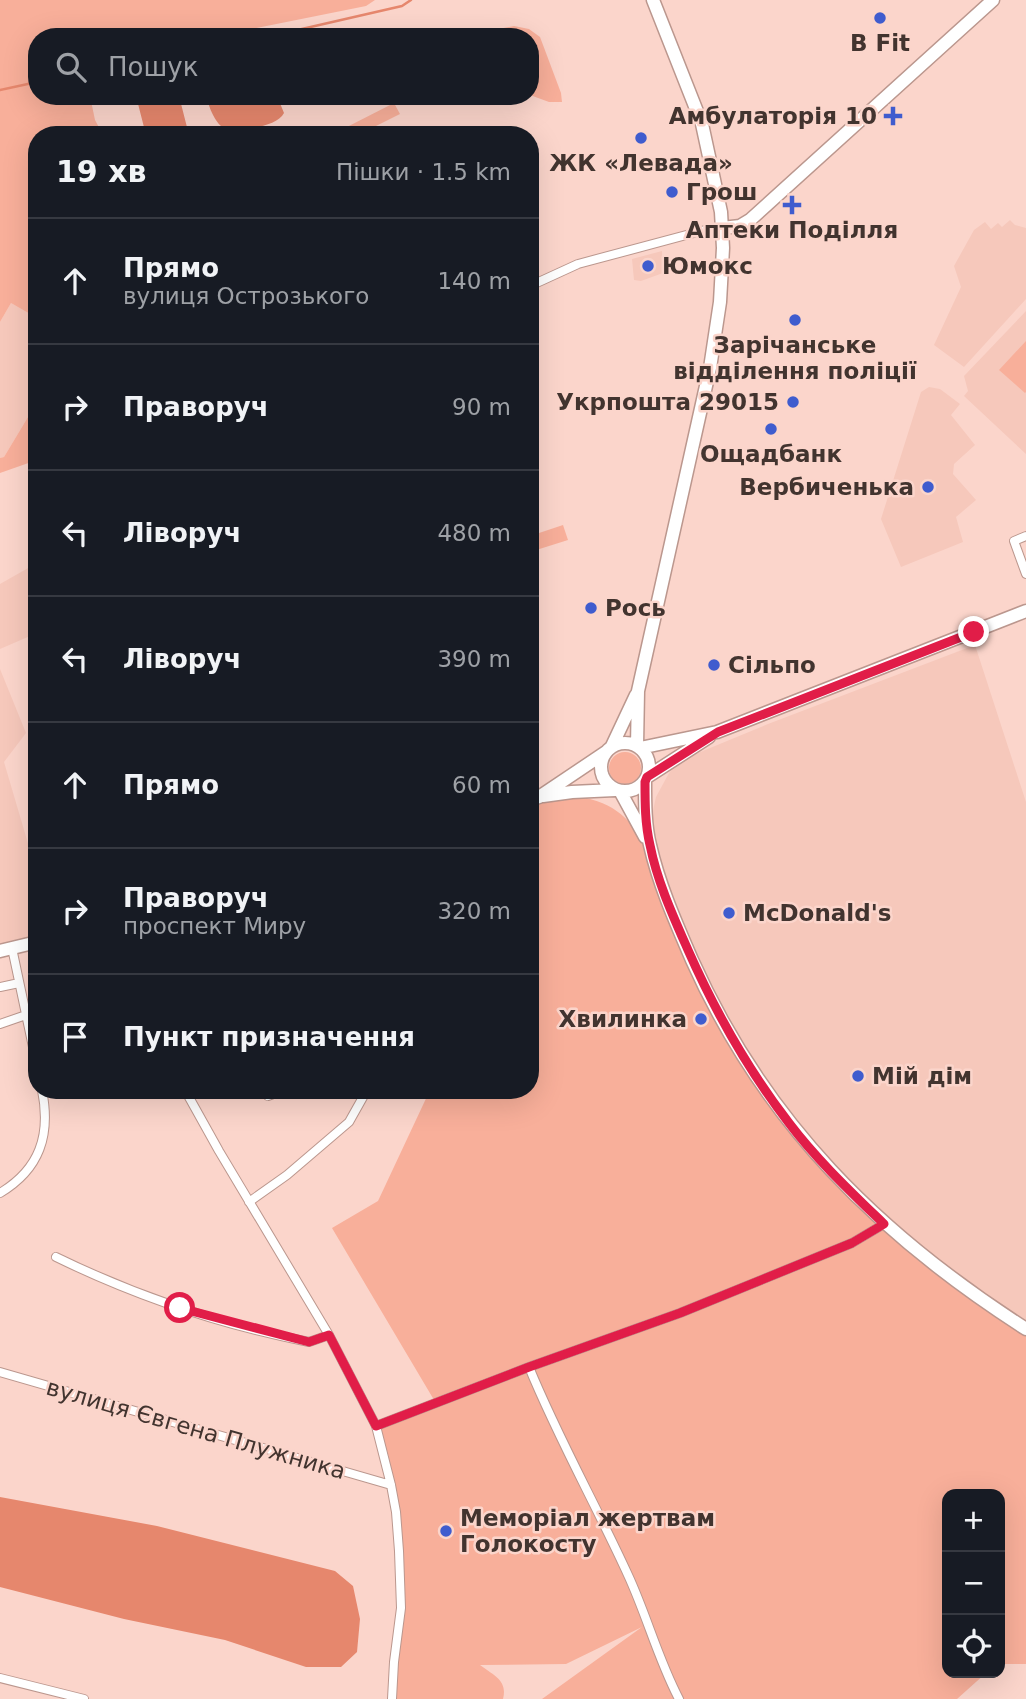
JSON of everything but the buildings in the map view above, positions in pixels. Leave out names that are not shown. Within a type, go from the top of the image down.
[{"type":"main road","points":[[650,846],[646,779],[649,761],[639,747],[638,691],[710,368],[720,302],[722,228],[702,124],[653,0]]},
{"type":"main road","points":[[722,228],[740,226],[750,220],[993,0]]},
{"type":"main road","points":[[539,796],[609,749],[626,743],[639,747],[718,732],[1026,611]]},
{"type":"main road","points":[[638,691],[601,761],[601,773],[606,783],[618,790],[650,846],[676,922],[701,980],[751,1068],[789,1123],[815,1154],[884,1224],[932,1264],[1026,1329]]},
{"type":"main road","points":[[539,798],[572,792],[636,789],[646,779],[718,732]]},
{"type":"main road","points":[[6,949],[28,944]]},
{"type":"street","points":[[539,282],[590,260],[722,228]]},
{"type":"street","points":[[1026,536],[1014,541],[1026,574]]},
{"type":"street","points":[[6,949],[19,983],[28,1024]]},
{"type":"street","points":[[0,987],[19,983]]},
{"type":"street","points":[[0,1024],[26,1015]]},
{"type":"street","points":[[0,1193],[27,1172],[39,1151],[46,1124],[43,1099]]},
{"type":"street","points":[[190,1099],[329,1335],[376,1426],[396,1512],[401,1608],[392,1699]]},
{"type":"street","points":[[249,1202],[329,1141],[349,1122],[362,1101]]},
{"type":"street","points":[[376,1426],[692,1308],[852,1243],[884,1224]]},
{"type":"street","points":[[56,1258],[109,1283],[180,1308],[309,1342],[329,1335]]},
{"type":"street","points":[[529,1367],[576,1472],[629,1577],[663,1668],[679,1699]]},
{"type":"street","name":"вулиця Євгена Плужника","points":[[0,1372],[391,1485]]},
{"type":"street","points":[[0,1678],[84,1699]]},
{"type":"shaded area","points":[[0,0],[375,0],[366,6],[257,28],[28,28],[28,105],[92,105],[98,126],[28,126],[28,313],[11,303],[0,322]]},
{"type":"shaded area","points":[[539,36],[561,93],[562,102],[539,98]]},
{"type":"shaded area","points":[[138,105],[181,105],[187,126],[144,126]]},
{"type":"shaded area","points":[[209,105],[281,105],[284,113],[275,121],[259,126],[221,126]]},
{"type":"shaded area","points":[[390,105],[395,105],[400,114],[376,126],[349,126]]},
{"type":"shaded area","points":[[1010,220],[1015,225],[1026,228],[1026,299],[964,367],[934,345],[961,287],[954,266],[974,230],[985,222],[991,229],[998,223],[1002,227]]},
{"type":"shaded area","name":"Юмокс","points":[[662,251],[663,273],[641,281],[634,280],[632,259]]},
{"type":"shaded area","points":[[11,303],[28,313],[28,417],[4,457],[0,458],[0,322]]},
{"type":"shaded area","points":[[1026,311],[1026,454],[964,396],[968,391],[964,376]]},
{"type":"shaded area","points":[[1026,341],[1026,392],[1025,393],[999,370]]},
{"type":"shaded area","name":"Вербиченька","points":[[929,387],[940,389],[960,404],[951,415],[975,445],[954,464],[953,474],[976,500],[956,517],[963,542],[901,567],[881,519],[921,392]]},
{"type":"shaded area","points":[[28,417],[28,463],[0,473],[0,458],[4,457]]},
{"type":"shaded area","points":[[563,525],[568,540],[539,549],[539,533]]},
{"type":"shaded area","points":[[28,568],[28,637],[0,649],[0,584]]},
{"type":"shaded area","points":[[975,645],[1026,802],[1026,1325],[934,1261],[817,1151],[754,1066],[704,979],[662,872],[650,824],[656,797],[669,773],[681,760]]},
{"type":"shaded area","points":[[0,669],[26,733],[4,762],[28,843],[28,941],[0,947]]},
{"type":"shaded area","points":[[625,752],[637,756],[641,768],[637,780],[625,784],[613,780],[609,768],[613,756]]},
{"type":"shaded area","points":[[572,795],[597,801],[617,811],[640,835],[647,847],[698,982],[812,1156],[1026,1333],[1026,1664],[1005,1664],[1005,1489],[942,1489],[942,1678],[980,1678],[957,1699],[542,1699],[642,1627],[566,1664],[480,1665],[501,1683],[503,1699],[392,1699],[405,1608],[400,1511],[380,1428],[437,1405],[332,1228],[378,1201],[426,1099],[539,1099],[539,802]]},
{"type":"shaded area","points":[[0,1497],[157,1526],[335,1571],[353,1586],[360,1619],[357,1652],[341,1667],[306,1667],[225,1640],[124,1619],[0,1587]]},
{"type":"waterway","points":[[306,28],[402,6],[411,0]]},
{"type":"waterway","points":[[0,90],[28,84]]},
{"type":"place","name":"B Fit","points":[[880,18]]},
{"type":"place","name":"Амбулаторія 10","points":[[893,116]]},
{"type":"place","name":"ЖК «Левада»","points":[[641,138]]},
{"type":"place","name":"Грош","points":[[672,192]]},
{"type":"place","name":"Аптеки Поділля","points":[[792,205]]},
{"type":"place","name":"Юмокс","points":[[648,266]]},
{"type":"place","name":"Зарічанське відділення поліції","points":[[795,320]]},
{"type":"place","name":"Укрпошта 29015","points":[[793,402]]},
{"type":"place","name":"Ощадбанк","points":[[771,429]]},
{"type":"place","name":"Вербиченька","points":[[928,487]]},
{"type":"place","name":"Рось","points":[[591,608]]},
{"type":"place","name":"Сільпо","points":[[714,665]]},
{"type":"place","name":"McDonald's","points":[[729,913]]},
{"type":"place","name":"Хвилинка","points":[[701,1019]]},
{"type":"place","name":"Мій дім","points":[[858,1076]]},
{"type":"place","name":"Меморіал жертвам Голокосту","points":[[446,1531]]},
{"type":"route","points":[[180,1308],[292,1339],[309,1342],[329,1335],[376,1426],[680,1313],[852,1243],[884,1224],[815,1154],[789,1123],[717,1012],[676,922],[658,873],[646,823],[645,782],[647,777],[677,756],[718,732],[974,632]]}]
